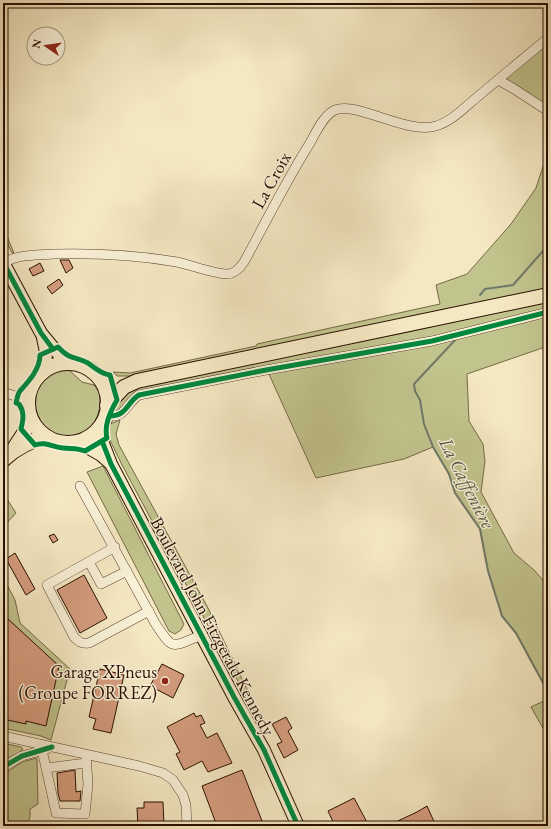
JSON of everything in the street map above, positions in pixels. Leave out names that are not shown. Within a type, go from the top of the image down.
[{"type":"highway","points":[[26,403],[35,426],[47,437],[62,442],[78,442],[89,437],[124,387],[137,381],[548,295]]},
{"type":"highway","points":[[7,457],[24,433],[26,403],[34,381],[45,370],[52,366],[66,363],[83,366],[97,376],[106,393],[105,415]]},
{"type":"highway","points":[[97,376],[107,379],[137,381]]},
{"type":"highway","points":[[7,457],[32,441],[47,437]]},
{"type":"main road","points":[[3,262],[41,333],[66,363]]},
{"type":"main road","points":[[41,333],[46,352],[45,370]]},
{"type":"main road","name":"Boulevard John Fitzgerald Kennedy","points":[[105,415],[102,440],[111,464],[264,750],[298,826]]},
{"type":"main road","name":"Boulevard John Fitzgerald Kennedy","points":[[78,442],[101,455],[111,464]]},
{"type":"street","name":"La Croix","points":[[3,262],[11,258],[21,256],[105,254],[157,259],[222,273],[232,273],[242,266],[299,160],[322,124],[333,111],[338,109],[352,109],[406,125],[422,128],[436,126],[455,116],[548,38]]},
{"type":"street","points":[[498,80],[548,111]]},
{"type":"street","points":[[105,415],[120,415],[139,395],[266,370],[432,341],[548,312]]},
{"type":"street","points":[[3,392],[26,403]]},
{"type":"street","points":[[80,486],[167,641],[176,645],[202,635]]},
{"type":"street","points":[[115,547],[47,585],[74,637],[83,644],[89,643],[149,611]]},
{"type":"street","points":[[89,562],[101,584],[127,571]]},
{"type":"street","points":[[3,736],[52,747],[86,759],[145,768],[162,773],[179,787],[183,795],[186,805],[187,826]]},
{"type":"street","points":[[3,767],[22,756],[52,747]]},
{"type":"street","points":[[42,750],[56,813],[85,814],[88,784],[86,759]]},
{"type":"street","points":[[46,768],[86,759]]},
{"type":"green space","points":[[548,33],[548,114],[492,80]]},
{"type":"green space","points":[[548,151],[548,289],[132,376],[117,376],[113,372],[130,373],[440,304],[436,285],[467,274],[511,224],[536,188]]},
{"type":"green space","points":[[3,227],[14,253],[12,253],[3,235]]},
{"type":"green space","points":[[548,301],[548,310],[432,338],[138,392],[124,407],[117,411],[114,409],[126,389],[408,332]]},
{"type":"green space","points":[[548,314],[548,346],[467,374],[469,421],[483,444],[485,461],[481,492],[514,553],[534,570],[548,586],[548,692],[516,633],[502,616],[488,571],[480,529],[455,493],[449,474],[433,447],[404,459],[316,478],[268,372]]},
{"type":"green space","points":[[66,369],[82,382],[94,385],[97,388],[100,395],[100,403],[97,417],[89,428],[80,433],[64,436],[51,432],[42,424],[36,412],[35,399],[39,386],[49,375]]},
{"type":"green space","points":[[120,420],[116,434],[119,445],[208,608],[258,712],[255,713],[109,438],[110,424]]},
{"type":"green space","points":[[103,466],[184,624],[181,630],[175,634],[169,631],[87,472]]},
{"type":"green space","points":[[3,493],[16,513],[3,527]]},
{"type":"green space","points":[[3,577],[15,600],[20,623],[70,669],[51,740],[41,736],[3,728]]},
{"type":"green space","points":[[548,699],[548,737],[531,707]]},
{"type":"green space","points":[[3,743],[21,747],[23,749],[3,761]]},
{"type":"green space","points":[[37,758],[38,804],[30,809],[30,817],[27,826],[3,826],[3,775],[22,762]]},
{"type":"building","points":[[60,260],[69,260],[73,268],[66,273]]},
{"type":"building","points":[[40,263],[44,271],[33,276],[29,269]]},
{"type":"building","points":[[59,279],[63,285],[52,294],[47,287]]},
{"type":"building","points":[[54,534],[58,540],[53,543],[49,536]]},
{"type":"building","points":[[15,553],[35,589],[26,595],[6,559]]},
{"type":"building","points":[[84,575],[107,618],[80,633],[57,590]]},
{"type":"building","points":[[3,618],[8,619],[59,666],[46,726],[26,721],[26,724],[3,719]]},
{"type":"building","points":[[162,664],[184,675],[173,698],[150,686]]},
{"type":"building","points":[[100,669],[124,675],[111,733],[93,729],[96,719],[89,717]]},
{"type":"building","points":[[194,713],[196,717],[201,715],[205,723],[200,725],[207,738],[217,733],[232,763],[208,772],[202,761],[184,770],[176,754],[180,752],[167,727]]},
{"type":"building","points":[[286,717],[292,728],[288,731],[298,750],[284,758],[277,744],[282,742],[272,724]]},
{"type":"building","points":[[75,770],[76,792],[81,791],[80,801],[60,801],[57,773]]},
{"type":"building","points":[[242,770],[264,826],[217,826],[202,786]]},
{"type":"building","points":[[354,798],[369,826],[335,826],[328,811]]},
{"type":"building","points":[[144,802],[163,802],[164,826],[138,826],[137,808],[144,808]]},
{"type":"building","points":[[427,806],[436,826],[387,826],[417,812]]},
{"type":"waterway","name":"La Caffenière","points":[[480,295],[485,289],[513,285],[543,251],[548,240]]},
{"type":"waterway","name":"La Caffenière","points":[[457,338],[414,384],[415,391],[420,400],[424,424],[433,447],[449,474],[455,493],[480,529],[488,571],[502,616],[516,633],[548,692]]},
{"type":"cycle path","points":[[3,262],[41,333],[53,349]]},
{"type":"cycle path","points":[[110,416],[120,414],[139,395],[266,370],[432,341],[548,312]]},
{"type":"cycle path","points":[[58,347],[69,356],[88,363],[101,372],[110,375],[117,400],[110,413],[107,423],[107,438],[85,451],[46,444],[35,445],[21,429],[23,413],[19,404],[16,403],[19,393],[36,370],[40,360],[40,355],[58,347]]},
{"type":"cycle path","points":[[102,441],[111,464],[234,697],[264,750],[298,826]]},
{"type":"cycle path","points":[[3,767],[22,756],[52,747]]},
{"type":"place","name":"Garage XPneus (Groupe FORREZ)","points":[[165,681]]}]
